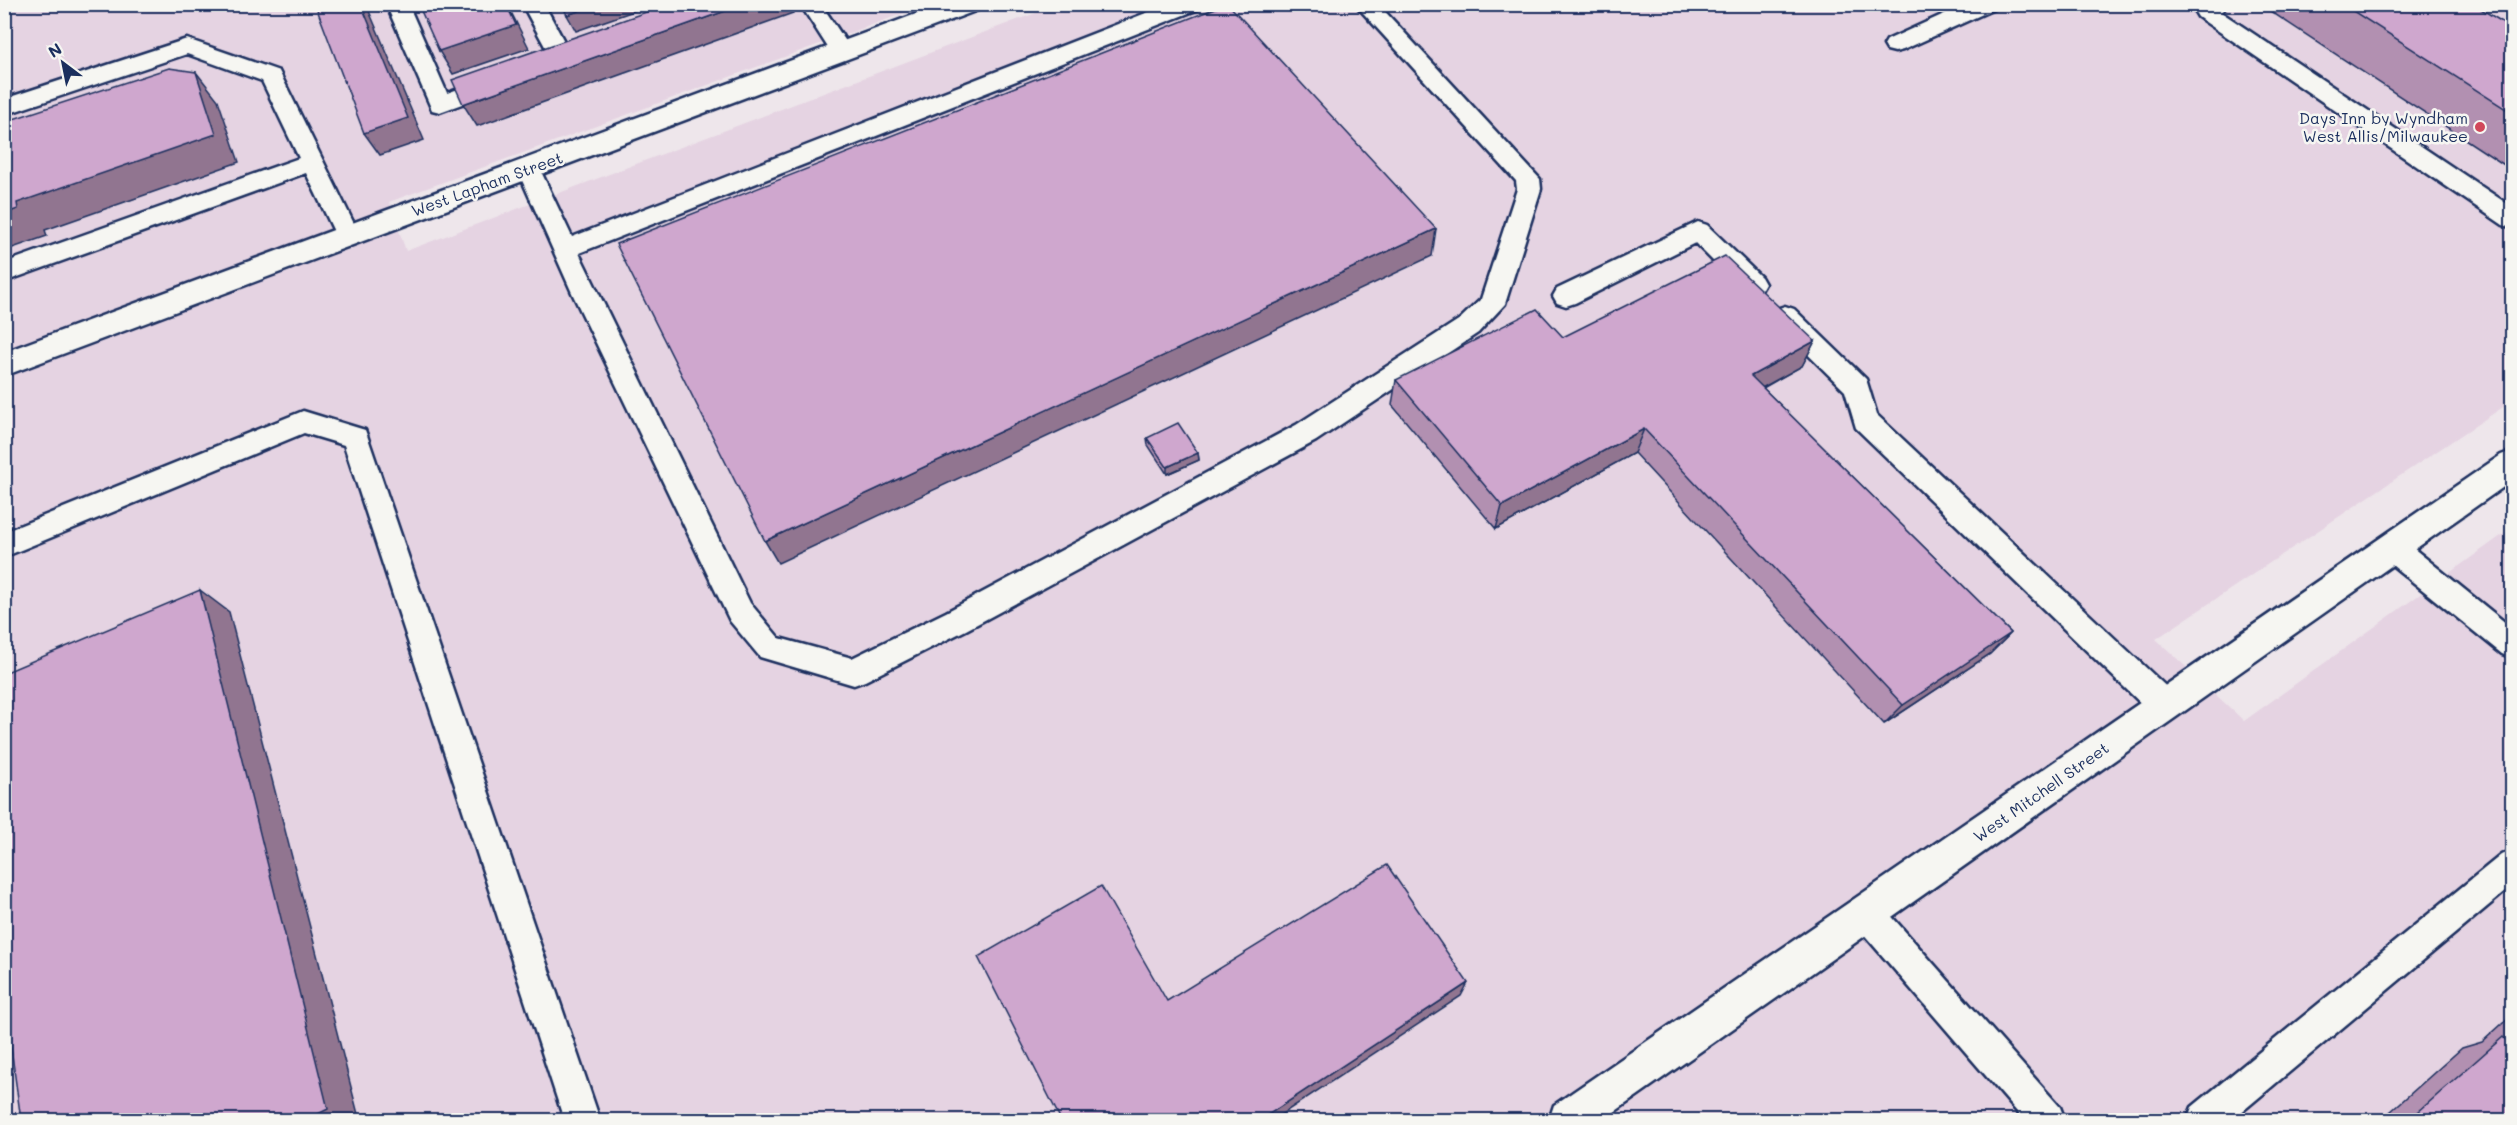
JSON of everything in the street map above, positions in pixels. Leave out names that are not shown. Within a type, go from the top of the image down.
[{"type":"street","name":"West Lapham Street","points":[[4,364],[969,4]]},
{"type":"street","name":"West Mitchell Street","points":[[1569,1120],[2512,464]]},
{"type":"lane","points":[[397,4],[440,104],[518,76]]},
{"type":"lane","points":[[534,4],[563,60]]},
{"type":"lane","points":[[810,4],[842,52]]},
{"type":"lane","points":[[565,249],[1191,4]]},
{"type":"lane","points":[[529,169],[565,249],[740,612],[770,648],[854,672],[956,621],[1306,433],[1469,326],[1492,304],[1529,189],[1528,179],[1365,4]]},
{"type":"lane","points":[[1932,4],[1952,20]]},
{"type":"lane","points":[[1895,45],[1986,4]]},
{"type":"lane","points":[[2219,4],[2206,12],[2512,219]]},
{"type":"lane","points":[[4,107],[187,46],[271,76],[348,236]]},
{"type":"lane","points":[[540,68],[585,52]]},
{"type":"lane","points":[[4,273],[313,162]]},
{"type":"lane","points":[[1566,296],[1698,231],[1857,386],[1865,420],[2165,706]]},
{"type":"lane","points":[[4,545],[303,422],[355,438],[582,1120]]},
{"type":"lane","points":[[2392,548],[2512,645]]},
{"type":"lane","points":[[2205,1120],[2512,866]]},
{"type":"lane","points":[[1867,913],[2047,1120]]},
{"type":"shaded area","points":[[5,5],[926,5],[389,202],[406,251],[1057,5],[2512,5],[2512,401],[2156,639],[2244,721],[2512,528],[2512,1120],[5,1120]]},
{"type":"building","points":[[315,4],[361,4],[408,118],[364,133]]},
{"type":"building","points":[[418,4],[506,4],[516,25],[439,51]]},
{"type":"building","points":[[562,4],[598,4],[567,15]]},
{"type":"building","points":[[669,4],[745,4],[463,104],[452,80]]},
{"type":"building","points":[[1226,4],[1436,229],[765,541],[616,244]]},
{"type":"building","points":[[2342,4],[2473,4],[2512,28],[2512,113]]},
{"type":"building","points":[[169,68],[196,72],[216,134],[17,203],[18,209],[4,214],[4,122]]},
{"type":"building","points":[[1725,256],[1815,341],[1751,376],[2011,633],[1903,705],[1644,429],[1502,506],[1396,380],[1537,309],[1563,337]]},
{"type":"building","points":[[1178,423],[1198,453],[1167,467],[1147,438]]},
{"type":"building","points":[[200,590],[328,1109],[306,1120],[21,1120],[4,997],[4,673]]},
{"type":"building","points":[[1387,865],[1468,983],[1260,1120],[1061,1120],[978,957],[1101,886],[1167,1001]]},
{"type":"building","points":[[2503,1037],[2509,1043],[2512,1040],[2512,1120],[2409,1120]]},
{"type":"place","name":"Days Inn by Wyndham West Allis/Milwaukee","points":[[2480,127]]}]
